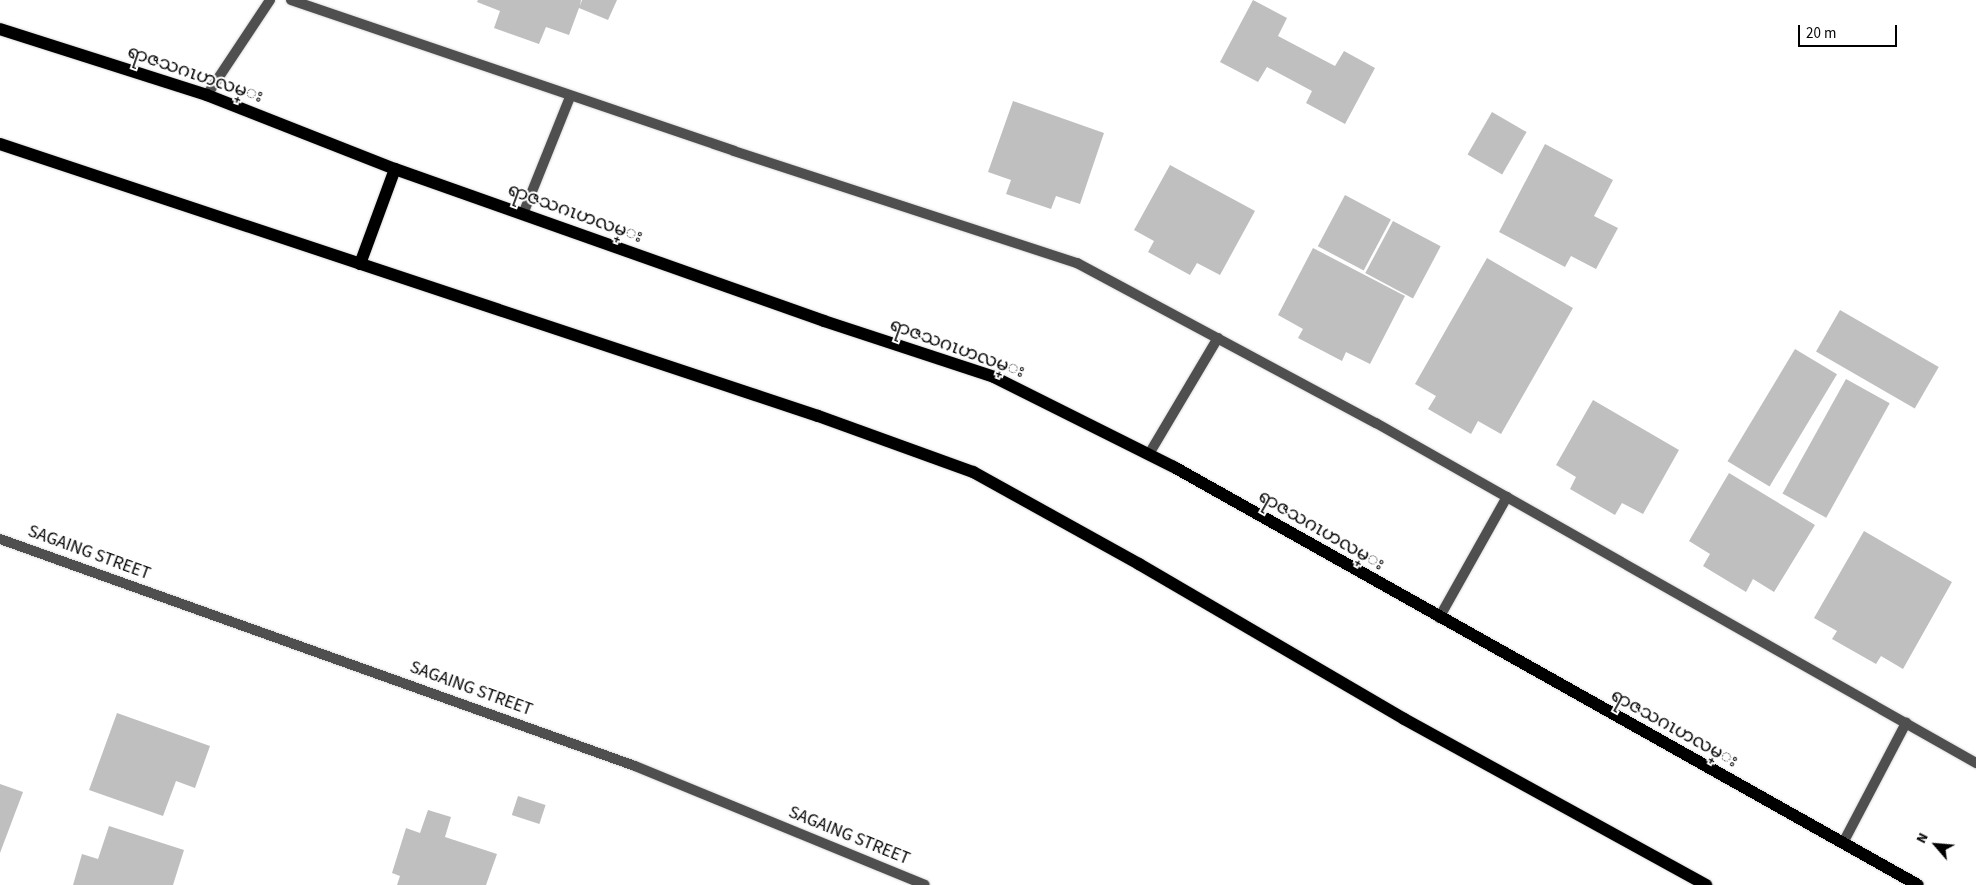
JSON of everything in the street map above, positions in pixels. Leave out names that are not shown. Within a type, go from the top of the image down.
[{"type":"main road","name":"ရာဇသဂၤဟလမ္း","points":[[0,29],[207,95],[396,169],[824,321],[994,377],[1148,454],[1918,885]]},
{"type":"main road","points":[[0,144],[818,416],[973,472],[1139,564],[1404,719],[1706,885]]},
{"type":"main road","points":[[360,264],[396,169]]},
{"type":"street","points":[[207,95],[270,0]]},
{"type":"street","points":[[291,0],[570,96],[1077,263],[1376,423],[1976,763]]},
{"type":"street","points":[[522,214],[570,96]]},
{"type":"street","points":[[1148,454],[1218,338]]},
{"type":"street","points":[[1439,618],[1508,497]]},
{"type":"street","name":"SAGAING STREET","points":[[0,539],[635,766],[925,885]]},
{"type":"street","points":[[1843,843],[1906,724]]},
{"type":"building","points":[[478,0],[581,0],[580,6],[582,0],[617,0],[608,20],[579,8],[569,35],[546,27],[539,44],[494,28],[500,11],[477,2]]},
{"type":"building","points":[[1253,0],[1287,18],[1278,36],[1335,66],[1344,51],[1375,68],[1345,124],[1306,103],[1312,91],[1267,67],[1258,82],[1220,62]]},
{"type":"building","points":[[1013,101],[1104,133],[1080,204],[1056,196],[1051,209],[1006,194],[1011,180],[988,172]]},
{"type":"building","points":[[1492,112],[1527,132],[1502,174],[1468,154]]},
{"type":"building","points":[[1545,144],[1613,180],[1594,216],[1618,228],[1596,269],[1571,256],[1565,267],[1499,232]]},
{"type":"building","points":[[1170,165],[1255,211],[1220,275],[1197,263],[1190,275],[1148,252],[1154,241],[1134,230]]},
{"type":"building","points":[[1345,195],[1391,219],[1364,271],[1318,246]]},
{"type":"building","points":[[1393,221],[1441,246],[1413,298],[1365,273]]},
{"type":"building","points":[[1313,248],[1405,296],[1370,364],[1346,352],[1342,361],[1298,338],[1303,329],[1278,315]]},
{"type":"building","points":[[1487,258],[1573,308],[1501,434],[1478,421],[1471,434],[1428,409],[1436,396],[1415,384]]},
{"type":"building","points":[[1840,310],[1939,367],[1915,409],[1816,352]]},
{"type":"building","points":[[1795,349],[1837,374],[1770,487],[1728,461]]},
{"type":"building","points":[[1846,379],[1890,403],[1826,518],[1782,494]]},
{"type":"building","points":[[1593,400],[1679,450],[1643,514],[1622,503],[1615,515],[1570,489],[1576,477],[1556,465]]},
{"type":"building","points":[[1729,473],[1815,525],[1774,592],[1753,579],[1746,592],[1703,566],[1710,554],[1689,541]]},
{"type":"building","points":[[1864,531],[1952,582],[1903,669],[1881,656],[1876,664],[1832,639],[1837,631],[1814,618]]},
{"type":"building","points":[[117,713],[210,746],[195,788],[176,781],[163,816],[89,790]]},
{"type":"building","points":[[0,784],[23,792],[0,853]]},
{"type":"building","points":[[518,796],[546,805],[539,824],[512,815]]},
{"type":"building","points":[[428,810],[451,817],[445,837],[497,854],[486,885],[397,885],[400,876],[392,873],[406,828],[420,833]]},
{"type":"building","points":[[109,826],[184,850],[173,885],[73,885],[82,854],[98,859]]}]
